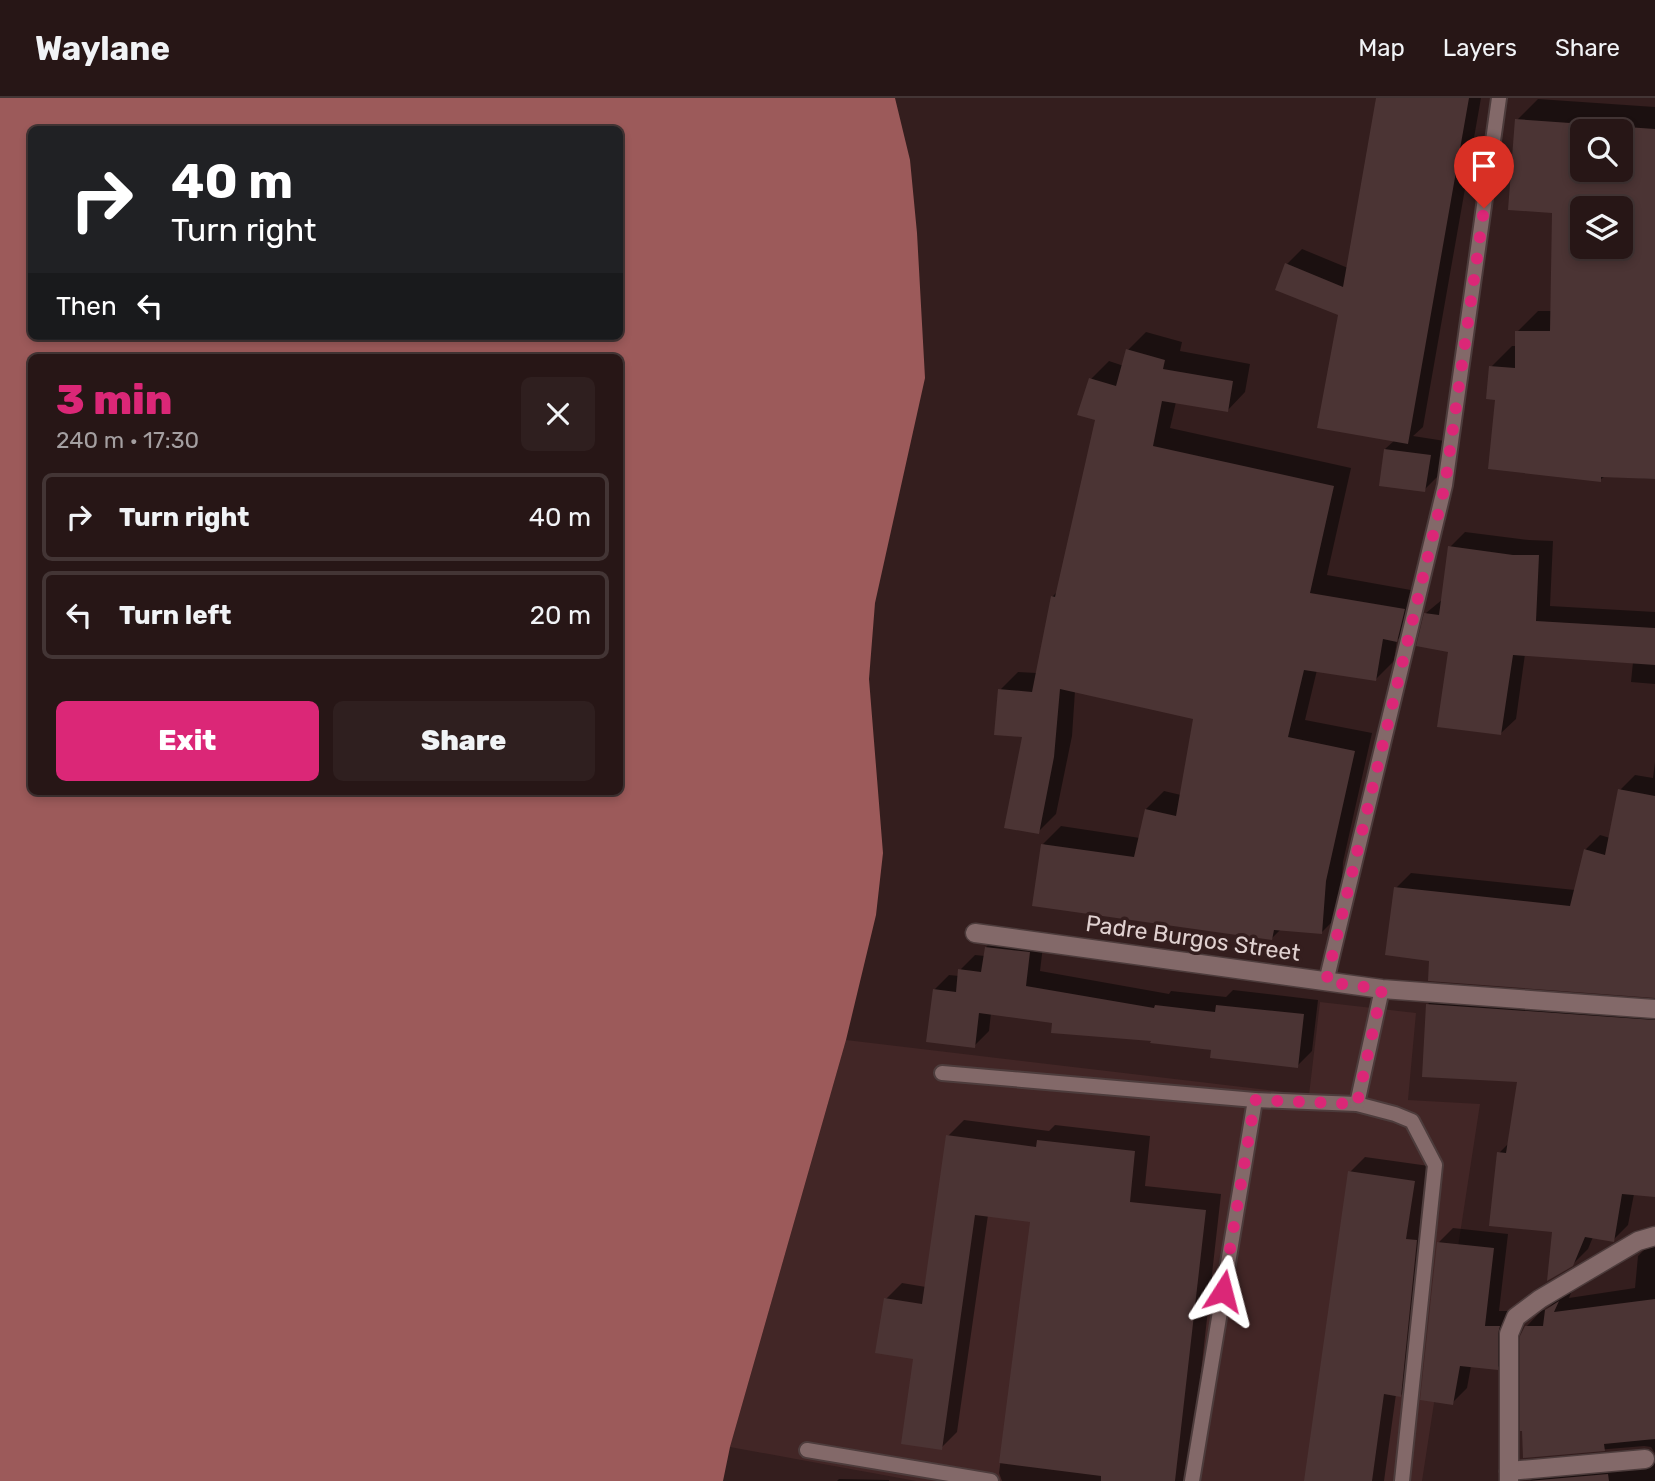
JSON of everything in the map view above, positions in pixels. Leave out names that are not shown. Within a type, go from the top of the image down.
[{"type":"street","name":"Padre Burgos Street","points":[[975,933],[1382,989],[1655,1009]]},
{"type":"street","points":[[1645,1459],[1509,1476],[1509,1334],[1516,1317],[1540,1299],[1638,1241],[1655,1236]]},
{"type":"lane","points":[[1326,982],[1445,485],[1499,98]]},
{"type":"lane","points":[[1357,1104],[1382,989]]},
{"type":"lane","points":[[942,1073],[1255,1100],[1357,1104],[1412,1121],[1435,1165],[1402,1481]]},
{"type":"lane","points":[[1192,1481],[1255,1100]]},
{"type":"lane","points":[[807,1450],[991,1481]]},
{"type":"shaded area","points":[[0,98],[895,98],[910,160],[925,378],[875,603],[869,679],[883,853],[876,915],[846,1040],[730,1447],[723,1481],[0,1481]]},
{"type":"shaded area","points":[[1320,1002],[1416,1013],[1408,1100],[1480,1104],[1422,1481],[916,1481],[730,1447],[846,1040],[1309,1095]]},
{"type":"building","points":[[1376,98],[1469,98],[1408,444],[1317,428],[1338,315],[1275,290],[1285,263],[1343,287]]},
{"type":"building","points":[[1515,119],[1570,123],[1570,182],[1633,182],[1633,127],[1655,129],[1655,479],[1601,477],[1601,482],[1488,469],[1495,400],[1486,399],[1489,366],[1515,368],[1515,331],[1550,331],[1552,213],[1508,210]]},
{"type":"building","points":[[1126,349],[1165,360],[1163,369],[1233,381],[1228,412],[1162,401],[1153,446],[1334,486],[1310,593],[1405,609],[1397,642],[1383,639],[1376,681],[1304,670],[1288,737],[1355,751],[1326,881],[1322,934],[1274,930],[1272,940],[1032,906],[1041,844],[1134,857],[1145,809],[1176,816],[1193,719],[1060,689],[1054,757],[1039,834],[1004,828],[1022,737],[994,735],[998,689],[1032,692],[1051,596],[1055,597],[1095,420],[1077,415],[1089,378],[1116,386]]},
{"type":"building","points":[[1384,449],[1431,455],[1425,492],[1379,486]]},
{"type":"building","points":[[1448,546],[1513,555],[1539,555],[1536,621],[1655,628],[1655,665],[1513,655],[1501,735],[1437,727],[1448,652],[1416,646],[1424,613],[1439,615]]},
{"type":"building","points":[[1618,789],[1655,796],[1655,998],[1428,981],[1429,961],[1385,955],[1394,887],[1570,906],[1584,849],[1605,855]]},
{"type":"building","points":[[985,947],[1030,952],[1026,986],[1154,1008],[1155,1005],[1215,1012],[1216,1005],[1304,1014],[1298,1068],[1210,1058],[1211,1050],[1150,1043],[1151,1041],[1051,1033],[1052,1023],[979,1013],[975,1048],[926,1042],[933,989],[956,992],[958,969],[981,972]]},
{"type":"building","points":[[1426,1004],[1655,1020],[1655,1197],[1622,1194],[1614,1242],[1585,1237],[1573,1266],[1547,1281],[1552,1232],[1489,1226],[1497,1152],[1506,1153],[1517,1082],[1422,1077]]},
{"type":"building","points":[[946,1135],[1036,1147],[1037,1140],[1135,1151],[1130,1202],[1206,1210],[1175,1481],[1101,1481],[1101,1476],[999,1463],[1030,1222],[975,1215],[942,1450],[901,1444],[913,1359],[875,1353],[884,1298],[922,1304]]},
{"type":"building","points":[[1348,1171],[1415,1181],[1406,1239],[1417,1240],[1401,1397],[1384,1394],[1372,1481],[1304,1481]]},
{"type":"building","points":[[1437,1242],[1494,1248],[1485,1326],[1500,1326],[1498,1370],[1460,1366],[1453,1405],[1420,1400]]},
{"type":"building","points":[[1655,1299],[1655,1439],[1604,1444],[1605,1451],[1523,1458],[1520,1431],[1520,1336],[1525,1326],[1543,1326],[1545,1310],[1559,1301],[1554,1312]]},
{"type":"building","points":[[1608,1474],[1609,1481],[1528,1481]]},
{"type":"route","points":[[1223,1291],[1255,1100],[1357,1104],[1382,989],[1326,982],[1445,485],[1484,208]]}]
